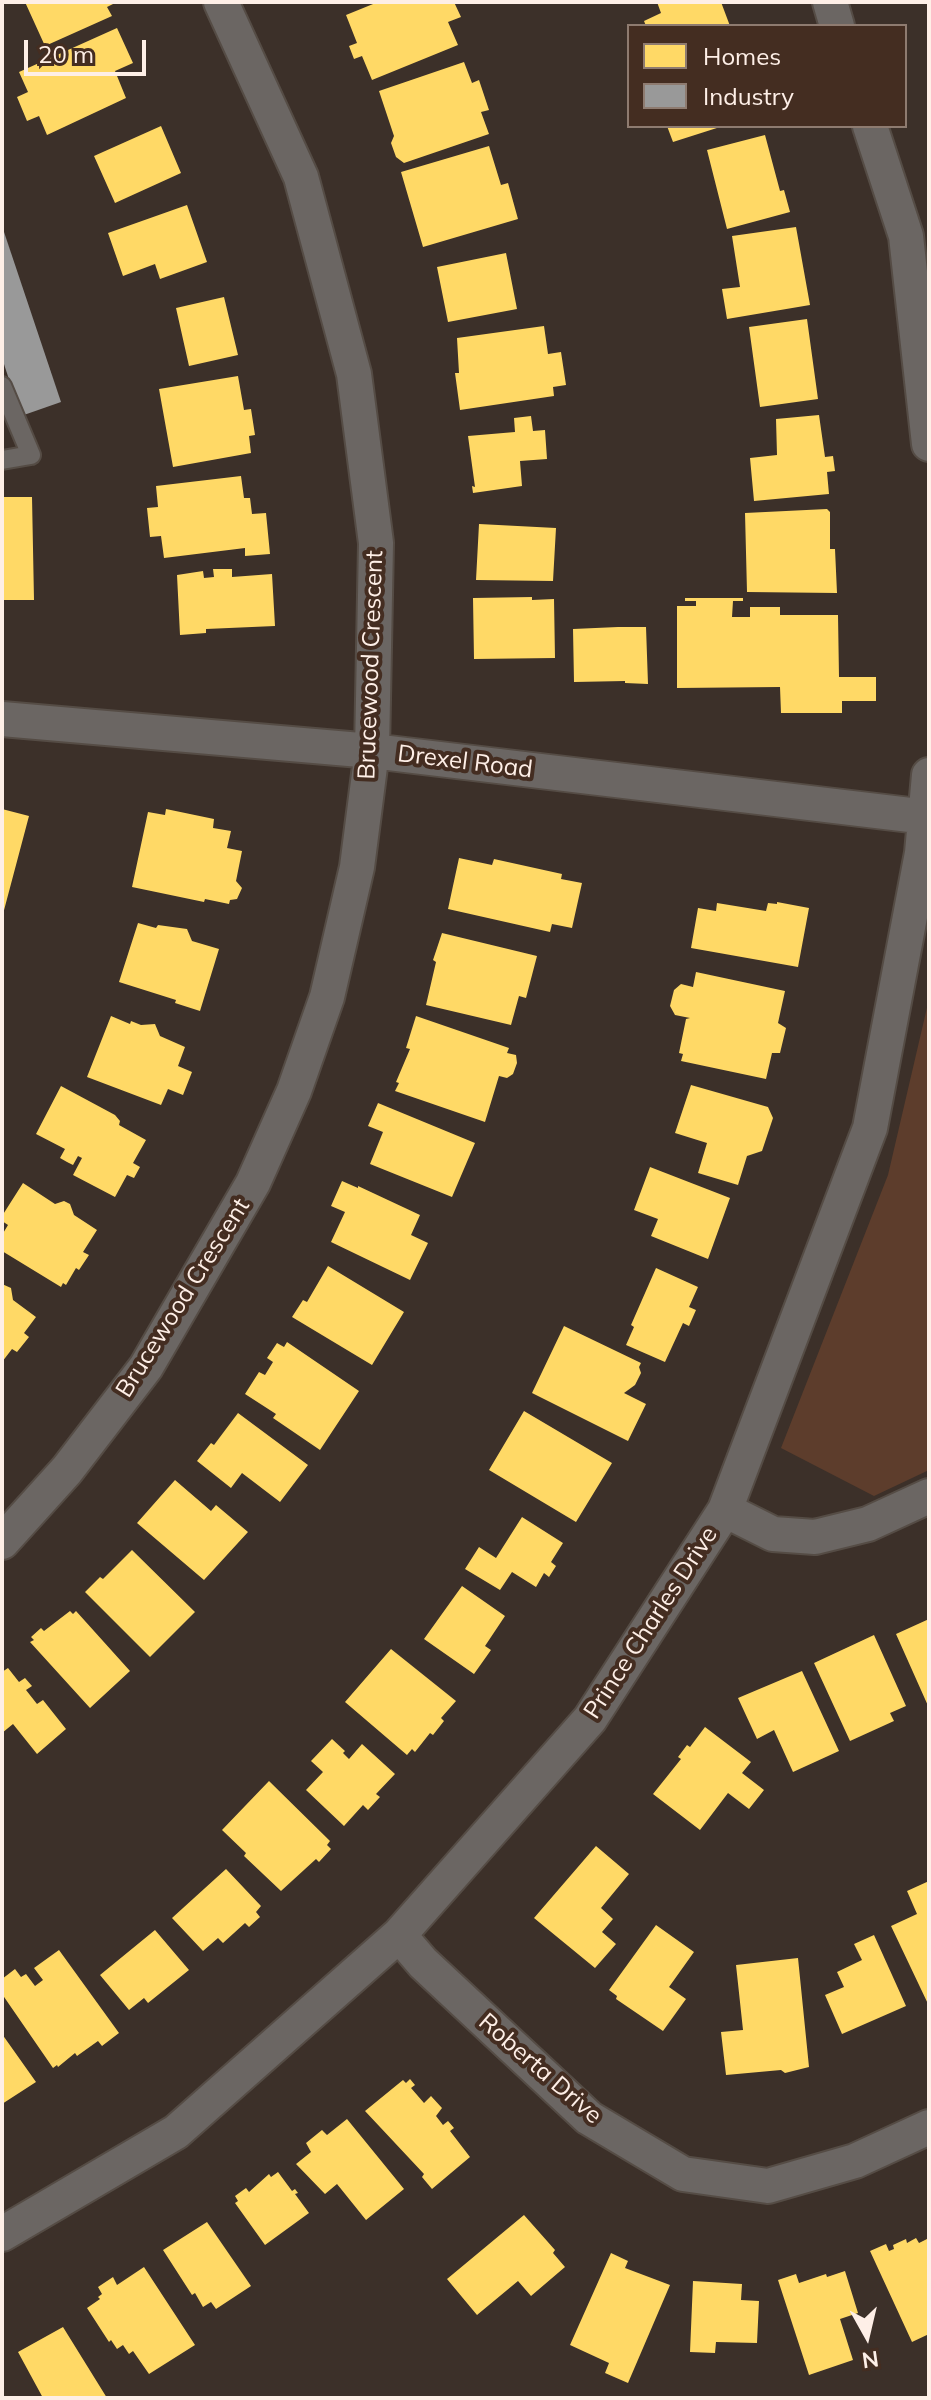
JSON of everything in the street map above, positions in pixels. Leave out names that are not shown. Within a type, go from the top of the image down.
[{"type":"street","name":"Brucewood Crescent","points":[[2,1542],[67,1470],[146,1367],[253,1183],[294,1091],[327,997],[357,867],[372,751],[376,543],[354,374],[301,177],[221,2]]},
{"type":"street","points":[[830,2],[836,24]]},
{"type":"street","points":[[871,128],[917,234],[929,444]]},
{"type":"street","name":"Drexel Road","points":[[2,719],[372,751],[927,817]]},
{"type":"street","name":"Prince Charles Drive","points":[[2,2234],[176,2132],[399,1935],[590,1719],[725,1510],[870,1128],[927,817],[929,775]]},
{"type":"street","points":[[725,1510],[773,1534],[815,1537],[868,1524],[929,1496]]},
{"type":"street","name":"Roberta Drive","points":[[399,1935],[423,1963],[589,2118],[683,2174],[768,2186],[855,2161],[929,2127]]},
{"type":"lane","points":[[2,386],[31,455],[2,460]]},
{"type":"shaded area","points":[[929,999],[929,1470],[874,1496],[781,1448],[888,1175]]},
{"type":"building: Homes","points":[[25,2],[117,2],[107,7],[112,16],[45,46]]},
{"type":"building: Homes","points":[[378,2],[454,2],[461,17],[448,22],[458,45],[372,80],[362,56],[354,59],[349,46],[357,43],[346,15]]},
{"type":"building: Homes","points":[[657,2],[721,2],[729,24],[645,24],[644,21],[661,13]]},
{"type":"building: Homes","points":[[117,28],[133,63],[115,71],[126,98],[47,135],[39,116],[27,121],[17,97],[28,92],[19,72]]},
{"type":"building: Homes","points":[[464,62],[472,83],[479,80],[489,110],[481,112],[489,134],[404,163],[396,157],[391,143],[394,136],[379,91]]},
{"type":"building: Homes","points":[[161,126],[181,173],[115,203],[94,156]]},
{"type":"building: Homes","points":[[668,128],[717,128],[673,142]]},
{"type":"building: Homes","points":[[765,135],[780,191],[784,190],[790,212],[727,229],[707,150]]},
{"type":"building: Homes","points":[[489,146],[501,185],[508,183],[518,219],[423,247],[401,172]]},
{"type":"building: Homes","points":[[187,205],[207,262],[160,279],[155,264],[123,276],[108,233]]},
{"type":"building: Homes","points":[[796,227],[810,305],[727,319],[722,289],[740,287],[732,236]]},
{"type":"building: Homes","points":[[506,253],[517,309],[448,322],[437,267]]},
{"type":"building: Homes","points":[[224,297],[238,355],[189,366],[176,308]]},
{"type":"building: Homes","points":[[807,319],[818,399],[760,407],[749,327]]},
{"type":"building: Homes","points":[[544,326],[548,354],[561,352],[566,385],[553,387],[554,396],[460,410],[455,373],[459,373],[457,338]]},
{"type":"building: Homes","points":[[238,376],[244,410],[251,409],[255,435],[249,436],[251,453],[173,467],[159,389]]},
{"type":"building: Homes","points":[[819,415],[825,457],[833,456],[835,471],[827,472],[829,494],[754,501],[750,458],[777,455],[776,419]]},
{"type":"building: Homes","points":[[531,416],[533,431],[545,430],[547,459],[520,461],[522,486],[473,493],[472,486],[475,487],[468,436],[515,432],[514,418]]},
{"type":"building: Homes","points":[[241,476],[244,498],[250,498],[252,514],[266,513],[270,554],[245,556],[245,548],[164,558],[161,536],[150,537],[147,508],[158,507],[156,486]]},
{"type":"building: Homes","points":[[2,497],[32,497],[34,600],[2,600]]},
{"type":"building: Homes","points":[[827,509],[830,512],[830,549],[835,549],[837,593],[747,592],[745,513]]},
{"type":"building: Homes","points":[[479,524],[556,528],[553,581],[476,580]]},
{"type":"building: Homes","points":[[213,569],[232,569],[232,577],[272,574],[275,626],[206,629],[206,633],[180,635],[177,575],[203,571],[204,578],[214,577]]},
{"type":"building: Homes","points":[[532,597],[532,600],[554,599],[555,658],[474,659],[473,598]]},
{"type":"building: Homes","points":[[685,598],[743,598],[743,601],[733,601],[732,617],[750,617],[750,607],[780,607],[780,615],[838,615],[839,677],[876,677],[876,701],[842,701],[842,713],[781,713],[780,687],[677,688],[677,606],[696,606],[696,601],[685,601]]},
{"type":"building: Homes","points":[[646,627],[648,684],[574,682],[573,629]]},
{"type":"building: Homes","points":[[2,809],[29,816],[3,914],[2,913]]},
{"type":"building: Homes","points":[[166,809],[214,819],[213,828],[231,831],[227,848],[242,851],[236,881],[242,888],[237,899],[230,900],[229,904],[205,899],[204,902],[132,887],[148,812],[165,815]]},
{"type":"building: Homes","points":[[459,858],[492,865],[494,859],[562,874],[561,879],[582,883],[572,928],[552,924],[550,932],[448,909]]},
{"type":"building: Homes","points":[[717,903],[766,911],[768,903],[809,908],[798,967],[691,948],[698,908],[716,911]]},
{"type":"building: Homes","points":[[138,923],[156,928],[158,925],[187,929],[192,941],[219,949],[200,1011],[119,982]]},
{"type":"building: Homes","points":[[442,933],[537,956],[526,998],[519,996],[511,1025],[426,1005],[436,962],[433,960]]},
{"type":"building: Homes","points":[[696,972],[785,991],[778,1023],[786,1028],[780,1053],[772,1053],[766,1079],[681,1061],[683,1054],[679,1053],[686,1019],[690,1018],[675,1015],[670,1006],[674,990],[681,984],[693,987]]},
{"type":"building: Homes","points":[[111,1016],[130,1024],[131,1021],[141,1025],[155,1024],[160,1036],[185,1047],[178,1066],[192,1072],[183,1095],[168,1089],[161,1105],[87,1077]]},
{"type":"building: Homes","points":[[416,1016],[509,1048],[507,1053],[516,1055],[513,1074],[507,1078],[499,1076],[485,1122],[395,1091],[410,1049],[406,1048]]},
{"type":"building: Homes","points":[[691,1085],[768,1107],[773,1118],[762,1151],[747,1156],[738,1185],[698,1173],[707,1143],[675,1133]]},
{"type":"building: Homes","points":[[61,1086],[115,1115],[120,1121],[119,1125],[146,1140],[133,1163],[140,1167],[134,1178],[127,1175],[115,1197],[73,1175],[82,1158],[78,1156],[73,1165],[67,1162],[60,1158],[65,1149],[36,1134]]},
{"type":"building: Homes","points":[[378,1103],[475,1143],[452,1197],[370,1164],[383,1132],[368,1126]]},
{"type":"building: Homes","points":[[650,1167],[730,1198],[708,1259],[651,1236],[658,1219],[634,1210]]},
{"type":"building: Homes","points":[[342,1181],[420,1215],[411,1235],[428,1243],[410,1280],[331,1242],[345,1212],[331,1206]]},
{"type":"building: Homes","points":[[23,1183],[55,1204],[64,1201],[70,1204],[74,1215],[97,1230],[83,1252],[89,1255],[79,1270],[76,1268],[66,1285],[63,1283],[61,1287],[2,1251],[2,1235],[8,1225],[2,1221],[2,1216]]},
{"type":"building: Homes","points":[[328,1266],[404,1312],[372,1365],[292,1317],[303,1300],[307,1302]]},
{"type":"building: Homes","points":[[656,1268],[698,1287],[689,1307],[696,1310],[689,1326],[683,1323],[665,1362],[626,1345],[634,1327],[631,1325]]},
{"type":"building: Homes","points":[[2,1284],[11,1288],[13,1300],[36,1317],[24,1333],[29,1337],[17,1352],[12,1349],[2,1362]]},
{"type":"building: Homes","points":[[564,1326],[641,1363],[641,1373],[635,1385],[624,1393],[646,1404],[628,1441],[532,1393]]},
{"type":"building: Homes","points":[[287,1342],[359,1391],[320,1450],[273,1418],[276,1414],[245,1394],[259,1372],[265,1375],[273,1362],[267,1358],[277,1343],[284,1347]]},
{"type":"building: Homes","points":[[524,1411],[612,1463],[576,1522],[489,1470]]},
{"type":"building: Homes","points":[[238,1413],[308,1465],[280,1502],[242,1473],[231,1488],[197,1461],[211,1443],[214,1445]]},
{"type":"building: Homes","points":[[175,1480],[211,1511],[216,1505],[248,1532],[204,1580],[137,1523]]},
{"type":"building: Homes","points":[[522,1517],[563,1543],[551,1562],[556,1566],[549,1577],[544,1573],[536,1587],[512,1572],[500,1590],[465,1569],[479,1547],[496,1558]]},
{"type":"building: Homes","points":[[132,1550],[195,1612],[150,1657],[85,1592]]},
{"type":"building: Homes","points":[[462,1586],[505,1616],[485,1646],[491,1650],[474,1674],[424,1639]]},
{"type":"building: Homes","points":[[70,1611],[73,1614],[76,1611],[130,1671],[90,1708],[30,1642],[41,1628],[44,1631]]},
{"type":"building: Homes","points":[[929,1619],[929,1708],[896,1634]]},
{"type":"building: Homes","points":[[874,1635],[906,1706],[890,1713],[894,1721],[850,1741],[814,1663]]},
{"type":"building: Homes","points":[[391,1649],[456,1701],[441,1718],[444,1721],[433,1735],[430,1733],[415,1752],[412,1749],[407,1755],[345,1702]]},
{"type":"building: Homes","points":[[8,1668],[19,1682],[25,1678],[32,1686],[26,1690],[37,1704],[43,1700],[66,1729],[37,1754],[13,1724],[2,1733],[2,1672]]},
{"type":"building: Homes","points":[[802,1671],[839,1751],[793,1772],[774,1730],[757,1739],[738,1698]]},
{"type":"building: Homes","points":[[705,1727],[751,1762],[742,1773],[764,1790],[749,1809],[728,1793],[700,1830],[653,1794],[681,1759],[678,1757],[687,1745],[690,1747]]},
{"type":"building: Homes","points":[[332,1739],[349,1759],[362,1744],[395,1774],[376,1794],[380,1797],[368,1810],[363,1805],[344,1826],[306,1790],[323,1772],[311,1761]]},
{"type":"building: Homes","points":[[269,1781],[330,1841],[327,1845],[331,1849],[281,1891],[222,1830]]},
{"type":"building: Homes","points":[[596,1846],[629,1874],[601,1908],[613,1919],[602,1932],[616,1944],[595,1968],[534,1918]]},
{"type":"building: Homes","points":[[226,1869],[261,1906],[256,1912],[260,1917],[249,1927],[245,1923],[223,1943],[218,1938],[203,1951],[172,1918]]},
{"type":"building: Homes","points":[[929,1881],[929,2006],[891,1926],[917,1914],[907,1891]]},
{"type":"building: Homes","points":[[656,1925],[694,1952],[669,1987],[686,1999],[663,2031],[616,1999],[617,1996],[609,1990]]},
{"type":"building: Homes","points":[[155,1930],[189,1970],[148,2003],[144,1998],[129,2010],[100,1975]]},
{"type":"building: Homes","points":[[874,1935],[906,2006],[842,2034],[825,1995],[844,1987],[837,1972],[862,1960],[854,1944]]},
{"type":"building: Homes","points":[[59,1950],[119,2033],[102,2046],[98,2041],[53,2068],[2,1994],[2,1979],[15,1969],[21,1977],[26,1974],[35,1986],[43,1980],[34,1968]]},
{"type":"building: Homes","points":[[798,1958],[809,2067],[785,2073],[781,2070],[726,2075],[721,2032],[743,2030],[736,1965]]},
{"type":"building: Homes","points":[[2,2034],[36,2082],[2,2104]]},
{"type":"building: Homes","points":[[410,2079],[415,2085],[411,2088],[424,2103],[431,2096],[442,2108],[436,2116],[443,2125],[448,2121],[454,2128],[450,2131],[470,2157],[432,2189],[422,2177],[424,2174],[365,2111],[403,2080],[406,2083]]},
{"type":"building: Homes","points":[[347,2119],[404,2189],[366,2220],[337,2184],[325,2194],[296,2164],[311,2152],[306,2143],[322,2130],[327,2135]]},
{"type":"building: Homes","points":[[278,2172],[292,2191],[295,2189],[298,2193],[295,2194],[309,2213],[265,2245],[235,2203],[238,2201],[235,2196],[246,2188],[249,2192],[269,2174],[271,2177]]},
{"type":"building: Homes","points":[[524,2215],[555,2250],[553,2253],[565,2267],[531,2296],[518,2281],[477,2315],[447,2279]]},
{"type":"building: Homes","points":[[207,2222],[251,2286],[216,2309],[211,2302],[203,2307],[195,2293],[192,2295],[163,2250]]},
{"type":"building: Homes","points":[[916,2238],[919,2243],[929,2238],[929,2334],[912,2342],[870,2251],[886,2244],[889,2251],[894,2249],[893,2245]]},
{"type":"building: Homes","points":[[611,2253],[628,2261],[625,2268],[670,2285],[628,2383],[605,2373],[609,2363],[570,2345]]},
{"type":"building: Homes","points":[[144,2267],[195,2345],[149,2374],[133,2351],[129,2354],[123,2345],[117,2349],[111,2340],[109,2342],[87,2308],[100,2299],[98,2297],[102,2294],[98,2287],[113,2277],[117,2285]]},
{"type":"building: Homes","points":[[845,2271],[858,2313],[840,2319],[853,2360],[809,2375],[778,2280],[796,2274],[799,2283]]},
{"type":"building: Homes","points":[[693,2281],[742,2284],[741,2300],[759,2301],[757,2343],[716,2342],[715,2353],[690,2352]]},
{"type":"building: Homes","points":[[63,2327],[107,2398],[43,2398],[18,2352]]},
{"type":"building: Industry","points":[[2,226],[61,402],[21,416],[2,358]]}]
